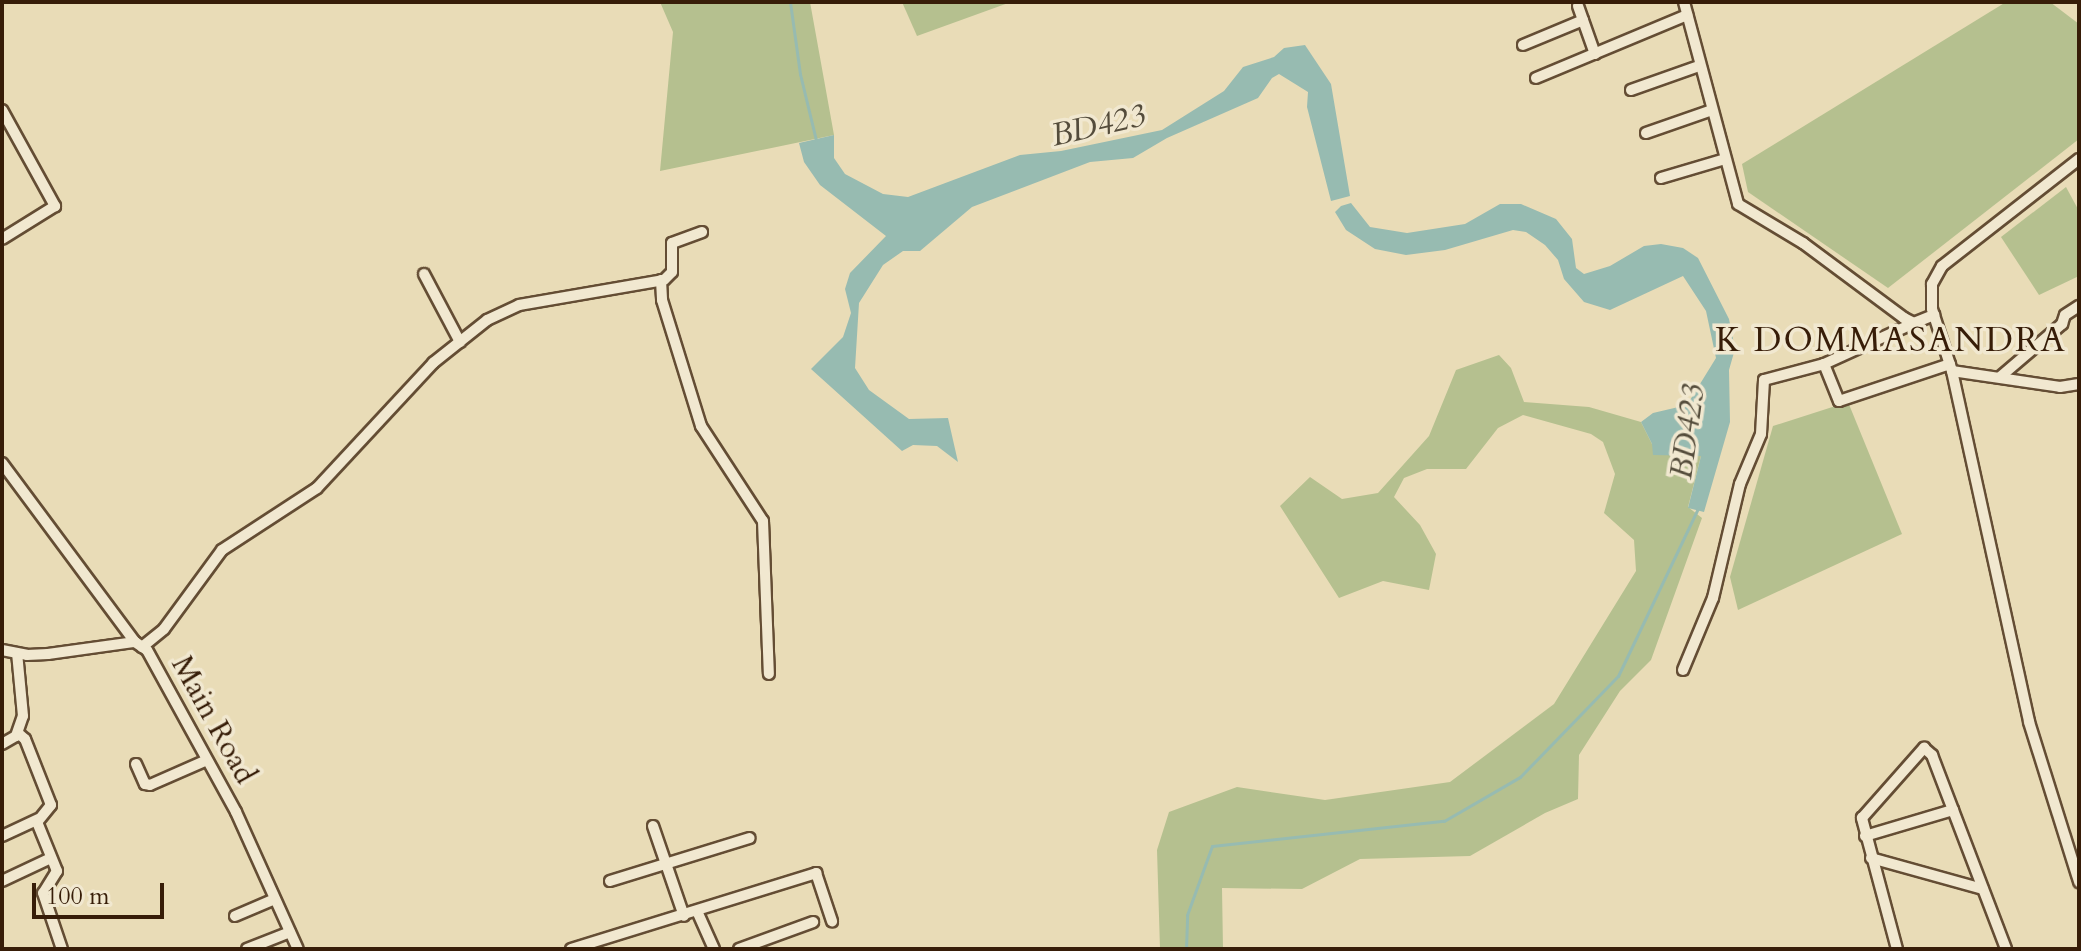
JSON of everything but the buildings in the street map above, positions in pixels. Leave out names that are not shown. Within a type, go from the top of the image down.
[{"type":"street","points":[[1684,2],[1738,204],[1803,243],[1914,323]]},
{"type":"street","points":[[1578,6],[1595,54]]},
{"type":"street","points":[[1536,78],[1687,15]]},
{"type":"street","points":[[1523,45],[1583,20]]},
{"type":"street","points":[[1631,90],[1699,66]]},
{"type":"street","points":[[2,110],[55,206],[2,239]]},
{"type":"street","points":[[1646,133],[1712,110]]},
{"type":"street","points":[[1661,178],[1725,159]]},
{"type":"street","points":[[2079,159],[1942,266],[1932,284],[1934,315],[1951,368],[2029,722],[2079,882]]},
{"type":"street","points":[[2,463],[139,645],[170,622],[222,550],[317,488],[433,363],[487,320],[519,305],[661,280],[672,272],[672,243],[702,232]]},
{"type":"street","points":[[424,274],[460,342]]},
{"type":"street","points":[[661,280],[662,300],[701,426],[763,521],[769,674]]},
{"type":"street","points":[[2000,377],[2062,324],[2064,316],[2079,306]]},
{"type":"street","points":[[1683,670],[1713,598],[1737,492],[1761,434],[1764,380],[1824,364],[1934,315]]},
{"type":"street","points":[[1824,364],[1839,401],[1951,368],[2060,387],[2079,384]]},
{"type":"street","name":"Main Road","points":[[2,650],[48,654],[139,645],[147,650],[207,760],[298,949]]},
{"type":"street","points":[[2,744],[18,733],[23,716],[17,653]]},
{"type":"street","points":[[2,836],[51,810],[25,739],[18,733]]},
{"type":"street","points":[[1897,949],[1865,836],[1864,815],[1921,749],[1932,755],[2006,949]]},
{"type":"street","points":[[136,764],[145,784],[150,785],[207,760]]},
{"type":"street","points":[[1865,836],[1953,810]]},
{"type":"street","points":[[38,819],[57,875],[43,893],[62,949]]},
{"type":"street","points":[[653,826],[684,916]]},
{"type":"street","points":[[610,881],[750,838]]},
{"type":"street","points":[[2,881],[51,858]]},
{"type":"street","points":[[1871,858],[1983,889]]},
{"type":"street","points":[[571,949],[816,873],[832,921]]},
{"type":"street","points":[[235,916],[275,899]]},
{"type":"street","points":[[697,911],[714,949]]},
{"type":"street","points":[[739,949],[813,922]]},
{"type":"street","points":[[247,949],[290,932]]},
{"type":"green space","points":[[660,2],[810,2],[834,135],[660,171],[673,32]]},
{"type":"green space","points":[[902,2],[1011,2],[917,36]]},
{"type":"green space","points":[[2006,2],[2050,2],[2079,24],[2079,139],[1888,288],[1748,192],[1742,164]]},
{"type":"green space","points":[[2066,187],[2079,211],[2079,276],[2039,295],[2001,237]]},
{"type":"green space","points":[[1499,355],[1511,368],[1524,402],[1589,407],[1641,422],[1652,444],[1701,456],[1688,507],[1702,518],[1651,660],[1620,691],[1579,755],[1578,799],[1545,813],[1470,856],[1360,859],[1302,889],[1222,888],[1223,949],[1160,949],[1157,850],[1169,812],[1237,787],[1325,800],[1450,782],[1554,704],[1636,571],[1634,540],[1604,513],[1615,474],[1603,442],[1591,434],[1523,415],[1498,428],[1466,469],[1427,469],[1404,478],[1394,497],[1420,525],[1436,554],[1429,590],[1383,581],[1339,598],[1280,506],[1310,477],[1342,499],[1378,493],[1429,436],[1456,370]]},
{"type":"green space","points":[[1848,402],[1902,534],[1738,610],[1730,577],[1773,426]]},
{"type":"water","points":[[1305,45],[1331,84],[1350,196],[1331,201],[1307,107],[1308,92],[1279,74],[1272,78],[1258,98],[1167,138],[1133,158],[1090,162],[972,207],[920,251],[903,251],[883,265],[859,303],[855,368],[869,390],[909,419],[948,418],[958,462],[937,446],[913,445],[902,451],[811,369],[843,337],[851,313],[845,289],[850,273],[886,236],[820,185],[804,162],[799,143],[834,135],[834,158],[845,174],[883,194],[908,197],[1020,155],[1061,151],[1162,130],[1224,91],[1243,67],[1274,57],[1284,48]]},
{"type":"water","points":[[1351,203],[1370,227],[1407,233],[1465,224],[1500,204],[1521,204],[1556,219],[1572,239],[1576,268],[1584,274],[1610,266],[1644,246],[1661,244],[1683,248],[1698,258],[1729,319],[1735,349],[1729,370],[1730,422],[1704,512],[1688,508],[1701,456],[1653,455],[1652,444],[1641,422],[1653,413],[1687,405],[1716,358],[1706,311],[1683,276],[1610,310],[1584,302],[1564,279],[1558,260],[1545,245],[1526,232],[1513,230],[1445,250],[1406,255],[1375,249],[1346,230],[1335,212]]},
{"type":"waterway","name":"BD423","points":[[790,2],[800,74],[816,140]]},
{"type":"waterway","name":"BD423","points":[[1186,949],[1187,915],[1212,846],[1444,821],[1520,777],[1618,676],[1698,508]]},
{"type":"district","name":"K DOMMASANDRA","points":[[1891,341]]}]
